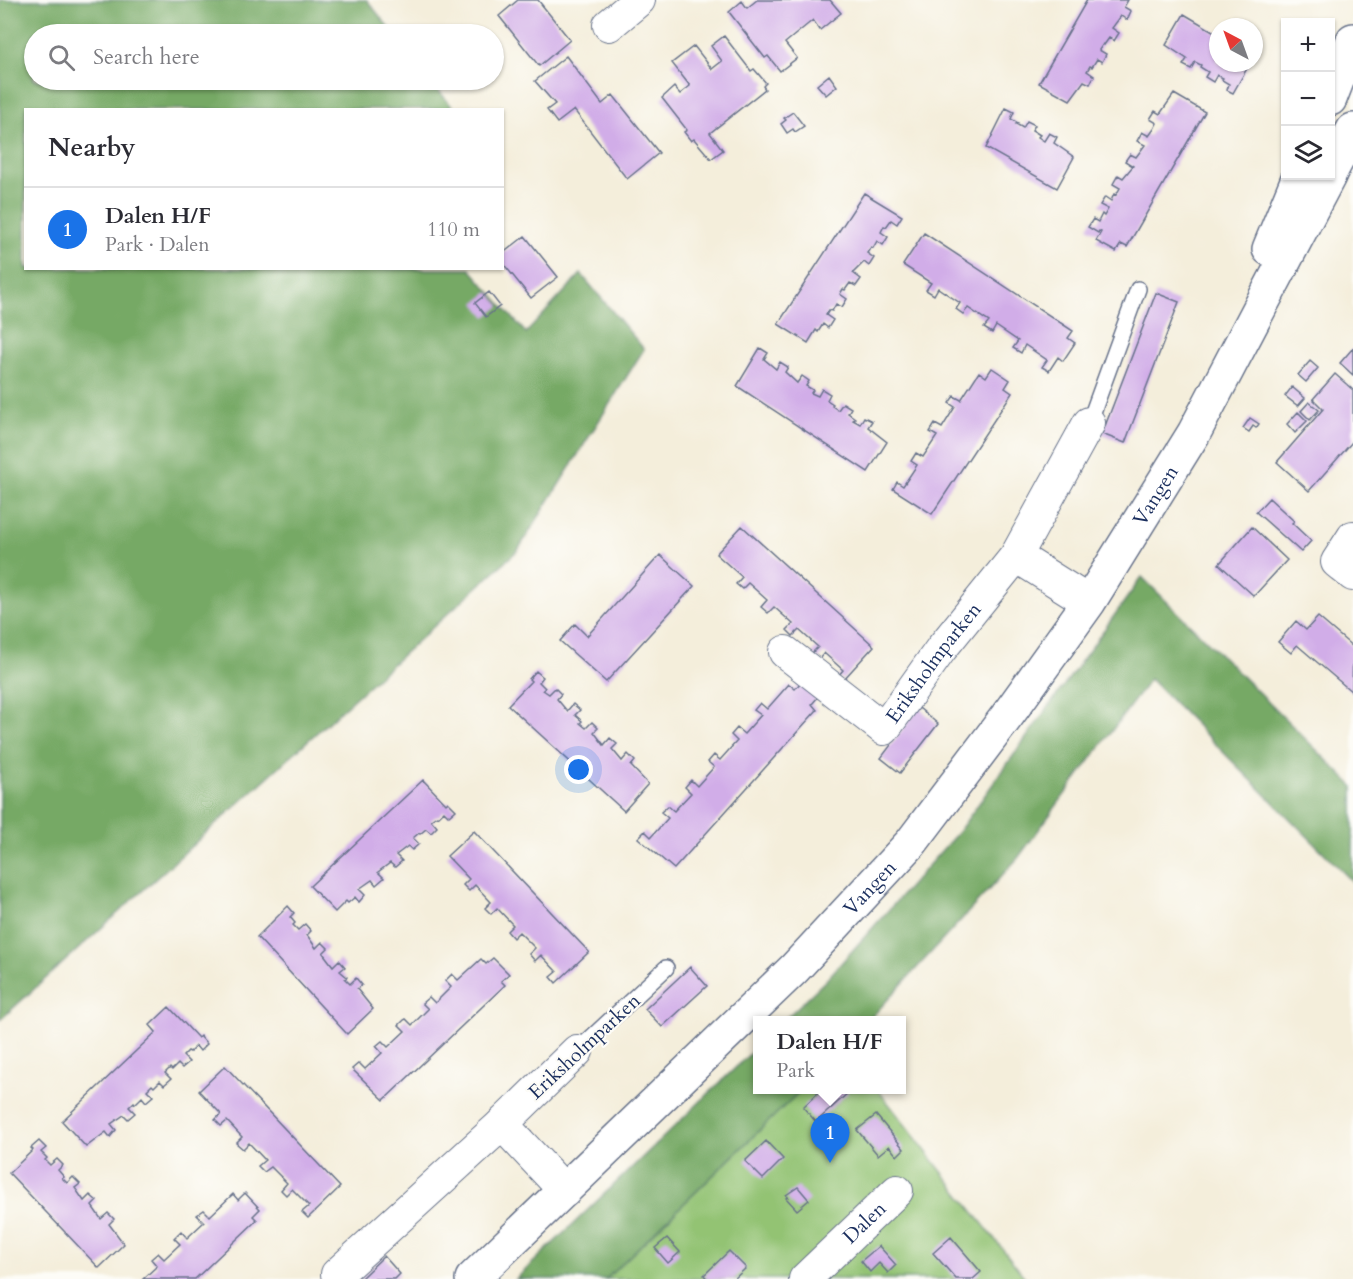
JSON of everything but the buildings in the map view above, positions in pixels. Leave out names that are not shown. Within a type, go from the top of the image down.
[{"type":"street","points":[[609,25],[639,0]]},
{"type":"street","points":[[1335,86],[1353,40]]},
{"type":"street","name":"Vangen","points":[[1335,164],[1353,130]]},
{"type":"street","name":"Vangen","points":[[1194,433],[1297,180]]},
{"type":"street","name":"Vangen","points":[[472,1279],[794,969],[911,843],[1089,602],[1194,433],[1327,180]]},
{"type":"street","name":"Eriksholmparken","points":[[785,652],[884,729],[941,649],[1017,556],[1089,423]]},
{"type":"street","points":[[1353,537],[1337,562],[1353,575]]},
{"type":"street","points":[[1017,556],[1089,602]]},
{"type":"street","name":"Eriksholmparken","points":[[337,1274],[502,1124],[577,1051]]},
{"type":"street","points":[[502,1124],[565,1191]]},
{"type":"street","name":"Dalen","points":[[806,1279],[897,1191]]},
{"type":"lane","name":"Eriksholmparken","points":[[1089,423],[1138,289]]},
{"type":"lane","name":"Eriksholmparken","points":[[577,1051],[666,968]]},
{"type":"green space","points":[[0,0],[367,0],[386,24],[24,24],[24,90],[438,90],[453,108],[24,108],[24,270],[471,270],[526,333],[581,274],[644,349],[518,550],[0,1020]]},
{"type":"green space","points":[[1142,577],[1353,786],[1353,882],[1150,679],[1018,858],[873,1016],[788,1016],[826,980],[959,831]]},
{"type":"green space","points":[[753,1051],[753,1094],[797,1094],[606,1279],[516,1279]]},
{"type":"green space","points":[[797,1094],[881,1094],[1026,1279],[606,1279]]},
{"type":"place","name":"Dalen H/F","points":[[830,1163]]}]
